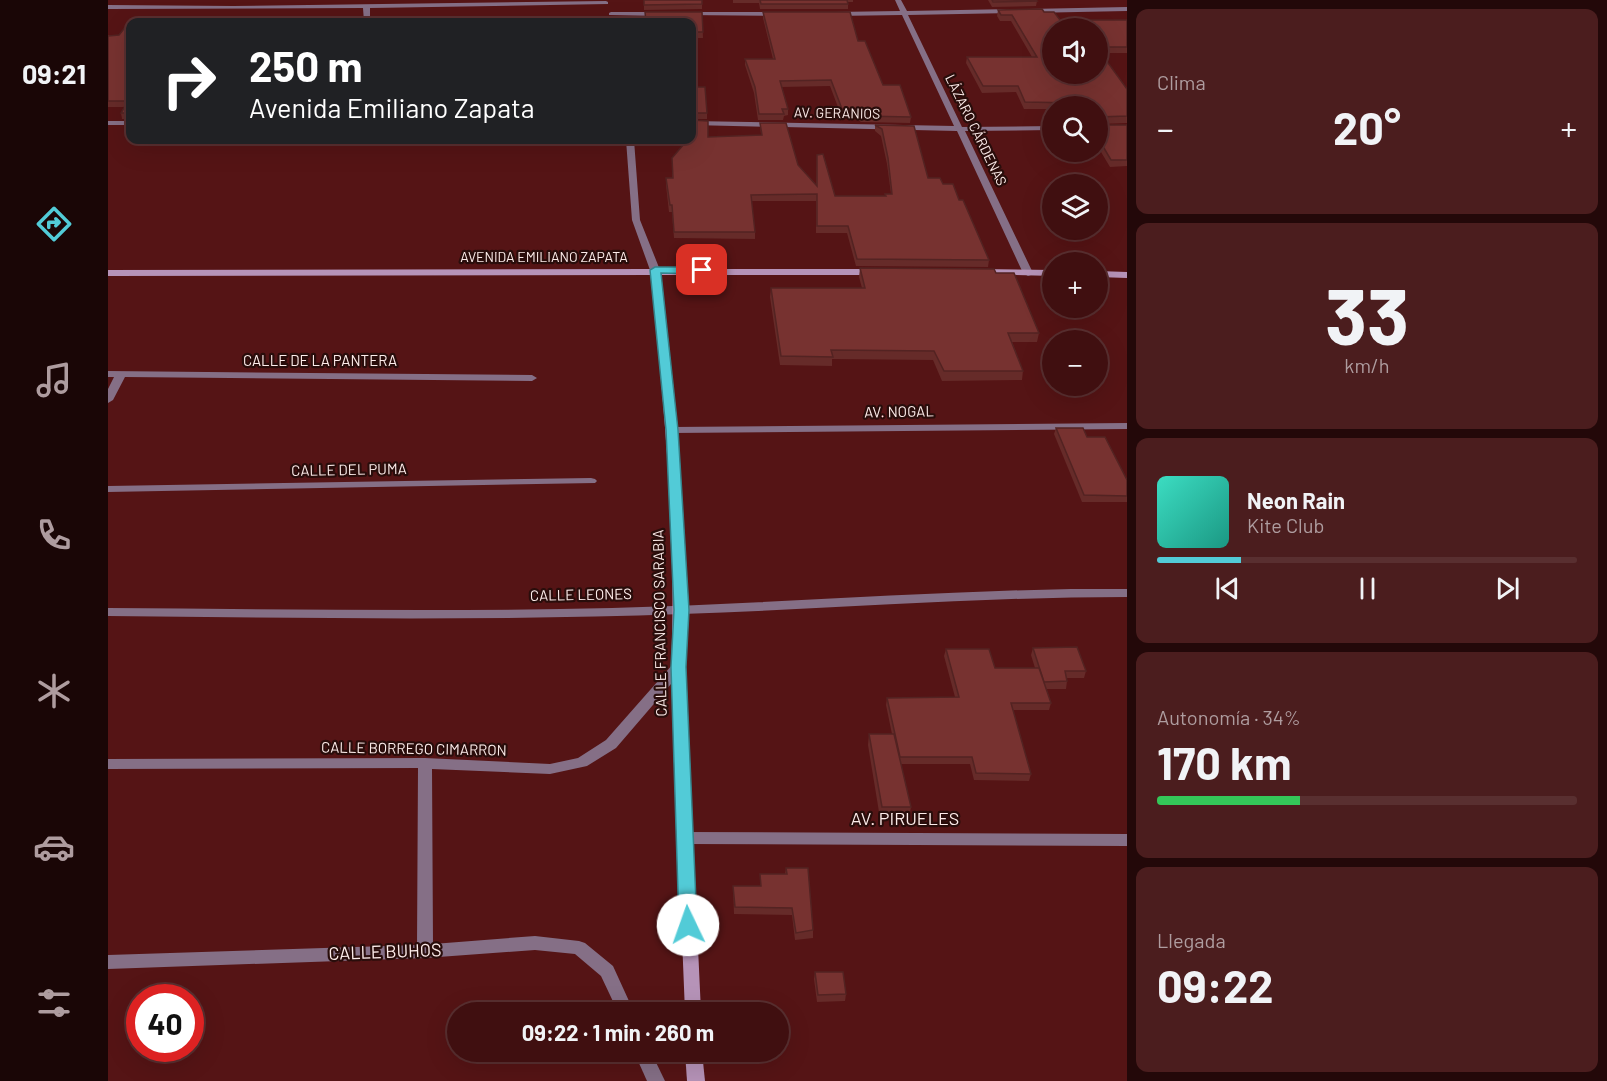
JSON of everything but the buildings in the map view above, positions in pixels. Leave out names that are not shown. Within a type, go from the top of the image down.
[{"type":"main road","name":"AVENIDA EMILIANO ZAPATA","points":[[108,273],[655,270],[888,272]]},
{"type":"main road","name":"CALLE FRANCISCO SARABIA","points":[[655,270],[672,430],[681,610],[678,667],[684,837],[692,1002]]},
{"type":"main road","points":[[970,272],[1042,273]]},
{"type":"main road","points":[[1108,274],[1127,275]]},
{"type":"main road","points":[[695,1062],[696,1081]]},
{"type":"street","points":[[283,0],[293,6]]},
{"type":"street","name":"LÁZARO CÁRDENAS","points":[[898,0],[1028,273]]},
{"type":"street","points":[[108,8],[605,1],[612,18]]},
{"type":"street","points":[[366,5],[367,18]]},
{"type":"street","points":[[822,14],[1127,9]]},
{"type":"street","points":[[611,14],[670,14]]},
{"type":"street","points":[[681,14],[787,14]]},
{"type":"street","points":[[108,123],[126,123]]},
{"type":"street","name":"AV. GERANIOS","points":[[696,123],[960,129],[1042,128]]},
{"type":"street","points":[[630,144],[636,220],[655,270]]},
{"type":"street","name":"CALLE DE LA PANTERA","points":[[108,374],[532,378]]},
{"type":"street","points":[[108,400],[121,374]]},
{"type":"street","name":"AV. NOGAL","points":[[672,430],[1127,426]]},
{"type":"street","name":"CALLE DEL PUMA","points":[[108,489],[591,481]]},
{"type":"street","name":"CALLE LEONES","points":[[108,612],[439,615],[681,610],[1033,592],[1127,593]]},
{"type":"street","name":"CALLE BORREGO CIMARRON","points":[[108,764],[426,763],[550,769],[582,762],[611,744],[678,667]]},
{"type":"street","points":[[425,951],[426,763]]},
{"type":"street","name":"AV. PIRUELES","points":[[684,837],[1127,840]]},
{"type":"street","name":"CALLE BUHOS","points":[[108,962],[425,951],[535,943],[579,948],[608,971],[622,1002]]},
{"type":"street","points":[[647,1062],[656,1081]]},
{"type":"route","points":[[688,925],[678,667],[681,610],[672,430],[655,270],[702,270]]}]
